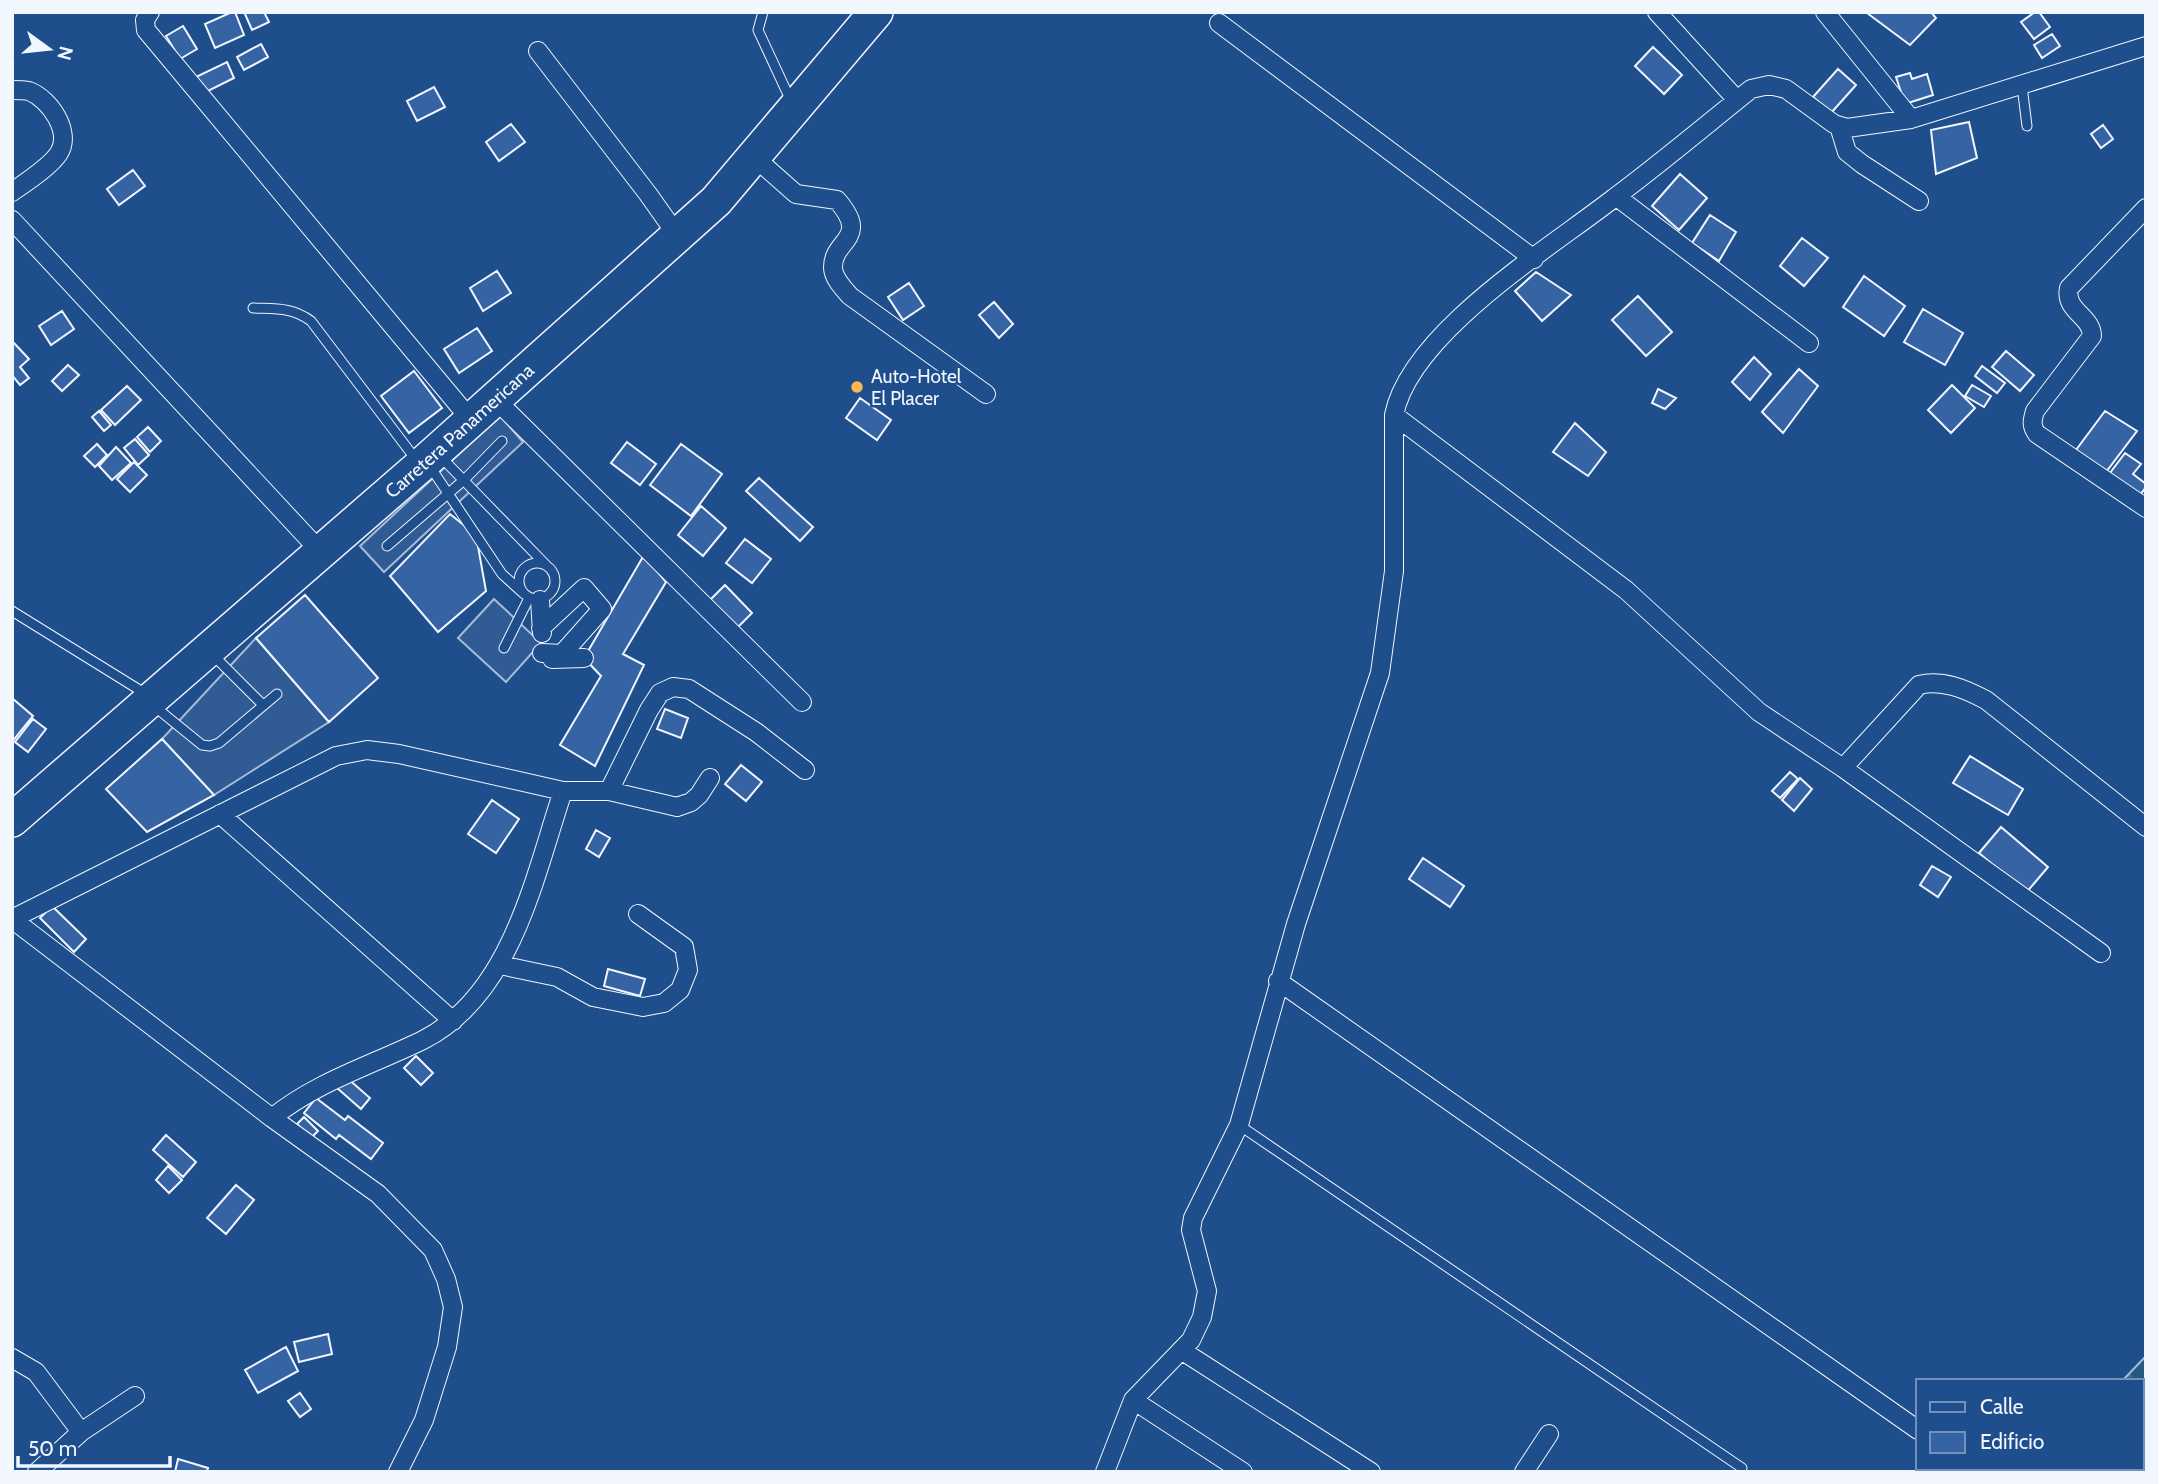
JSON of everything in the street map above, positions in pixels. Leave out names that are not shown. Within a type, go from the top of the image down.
[{"type":"highway","name":"Carretera Panamericana","points":[[12,820],[428,459],[716,201],[876,12]]},
{"type":"street","points":[[150,12],[145,20],[146,30],[483,410],[802,702]]},
{"type":"street","points":[[1657,12],[1737,100]]},
{"type":"street","points":[[1825,12],[1911,118]]},
{"type":"street","points":[[1219,23],[1534,259]]},
{"type":"street","points":[[1105,1472],[1133,1399],[1191,1340],[1202,1317],[1207,1291],[1191,1230],[1193,1219],[1239,1125],[1278,981],[1380,673],[1394,571],[1394,415],[1397,400],[1420,361],[1446,331],[1499,285],[1752,89],[1769,85],[1786,89],[1839,127],[1847,128],[1911,118],[2146,46]]},
{"type":"street","points":[[538,51],[677,235]]},
{"type":"street","points":[[12,90],[28,91],[45,101],[61,125],[64,141],[58,155],[12,192]]},
{"type":"street","points":[[1839,127],[1847,152],[1919,201]]},
{"type":"street","points":[[753,156],[796,194],[837,200],[851,223],[850,236],[835,257],[833,267],[836,279],[850,296],[986,394]]},
{"type":"street","points":[[1616,197],[1809,342]]},
{"type":"street","points":[[2146,208],[2069,288],[2069,304],[2089,325],[2093,331],[2092,336],[2035,411],[2032,428],[2146,508]]},
{"type":"street","points":[[12,220],[320,551]]},
{"type":"street","points":[[1394,415],[1626,590],[1759,712],[1843,768],[2101,953]]},
{"type":"street","points":[[541,628],[584,588],[602,609],[562,653],[542,653]]},
{"type":"street","points":[[531,597],[541,628],[542,653]]},
{"type":"street","points":[[542,653],[554,660],[584,657]]},
{"type":"street","points":[[1843,768],[1919,685],[1929,682],[1959,687],[1986,699],[2146,827]]},
{"type":"street","points":[[609,791],[649,710],[660,693],[673,687],[689,689],[756,732],[805,771]]},
{"type":"street","points":[[398,1472],[424,1420],[447,1347],[453,1307],[446,1279],[433,1250],[378,1194],[272,1118],[12,919],[336,756],[367,750],[399,754],[563,791],[609,791],[677,807],[691,803],[710,778]]},
{"type":"street","points":[[272,1118],[295,1099],[426,1038],[453,1021],[500,965],[515,937],[563,791]]},
{"type":"street","points":[[220,814],[453,1021]]},
{"type":"street","points":[[500,965],[557,976],[583,992],[606,1000],[643,1007],[664,1003],[680,990],[688,970],[684,947],[638,914]]},
{"type":"street","points":[[1278,981],[1916,1429]]},
{"type":"street","points":[[1181,1350],[1371,1472]]},
{"type":"street","points":[[12,1358],[36,1372],[81,1432]]},
{"type":"street","points":[[37,1472],[81,1432],[135,1396]]},
{"type":"street","points":[[1133,1399],[1243,1472]]},
{"type":"street","points":[[1524,1472],[1549,1434]]},
{"type":"lane","points":[[763,12],[758,30],[795,108]]},
{"type":"lane","points":[[2022,86],[2027,126]]},
{"type":"lane","points":[[253,309],[299,312],[311,321],[428,459],[502,574],[531,597],[551,593],[554,576],[547,566],[464,480],[428,459]]},
{"type":"lane","points":[[387,546],[464,480],[502,441]]},
{"type":"lane","points":[[531,597],[519,584],[519,578],[525,568],[536,563],[547,566]]},
{"type":"lane","points":[[504,648],[531,597]]},
{"type":"lane","points":[[12,611],[151,700],[202,745],[219,743],[277,694]]},
{"type":"lane","points":[[208,650],[263,705]]},
{"type":"lane","points":[[1239,1125],[1742,1468]]},
{"type":"green space","points":[[2146,1356],[2146,1472],[2036,1472],[2144,1470],[2144,1379],[2124,1379]]},
{"type":"shaded area","points":[[500,416],[523,442],[384,572],[360,546]]},
{"type":"shaded area","points":[[494,599],[541,643],[506,682],[458,638]]},
{"type":"shaded area","points":[[256,638],[329,722],[214,795],[162,739]]},
{"type":"building","points":[[235,12],[244,35],[215,48],[205,24]]},
{"type":"building","points":[[264,12],[269,22],[252,30],[245,14]]},
{"type":"building","points":[[1931,12],[1936,18],[1910,45],[1867,13]]},
{"type":"building","points":[[2039,12],[2050,27],[2034,39],[2021,22]]},
{"type":"building","points":[[183,26],[197,49],[180,59],[166,36]]},
{"type":"building","points":[[2052,34],[2060,46],[2042,58],[2034,45]]},
{"type":"building","points":[[261,44],[268,57],[244,70],[237,57]]},
{"type":"building","points":[[1653,47],[1682,75],[1664,94],[1635,66]]},
{"type":"building","points":[[227,62],[234,78],[204,93],[196,77]]},
{"type":"building","points":[[1838,69],[1856,85],[1831,113],[1813,97]]},
{"type":"building","points":[[1910,73],[1912,79],[1927,74],[1933,95],[1905,104],[1896,77]]},
{"type":"building","points":[[434,87],[445,107],[417,121],[407,101]]},
{"type":"building","points":[[1969,122],[1977,158],[1936,174],[1931,130]]},
{"type":"building","points":[[511,124],[525,142],[499,161],[486,142]]},
{"type":"building","points":[[2103,125],[2113,139],[2101,148],[2091,134]]},
{"type":"building","points":[[133,170],[145,186],[119,205],[107,189]]},
{"type":"building","points":[[1680,174],[1707,198],[1679,230],[1652,206]]},
{"type":"building","points":[[1710,215],[1736,232],[1719,261],[1692,243]]},
{"type":"building","points":[[1802,238],[1828,258],[1804,286],[1780,266]]},
{"type":"building","points":[[497,271],[511,293],[483,311],[470,288]]},
{"type":"building","points":[[1536,272],[1571,295],[1542,321],[1515,291]]},
{"type":"building","points":[[1864,276],[1905,306],[1884,336],[1843,307]]},
{"type":"building","points":[[909,283],[924,306],[903,320],[888,297]]},
{"type":"building","points":[[1638,296],[1672,332],[1646,356],[1612,320]]},
{"type":"building","points":[[994,302],[1013,324],[999,338],[979,315]]},
{"type":"building","points":[[1923,309],[1963,333],[1945,365],[1904,342]]},
{"type":"building","points":[[62,311],[74,329],[51,345],[39,326]]},
{"type":"building","points":[[477,328],[492,351],[459,373],[444,349]]},
{"type":"building","points":[[13,342],[29,359],[20,367],[29,378],[20,385],[12,375]]},
{"type":"building","points":[[2006,351],[2034,375],[2020,391],[1992,367]]},
{"type":"building","points":[[1754,357],[1771,374],[1750,400],[1732,382]]},
{"type":"building","points":[[68,365],[79,375],[62,391],[52,381]]},
{"type":"building","points":[[1982,366],[2005,383],[1997,393],[1975,376]]},
{"type":"building","points":[[1799,369],[1818,386],[1783,433],[1762,412]]},
{"type":"building","points":[[414,371],[442,408],[409,433],[381,396]]},
{"type":"building","points":[[1952,385],[1975,408],[1951,433],[1928,410]]},
{"type":"building","points":[[1972,385],[1991,396],[1984,407],[1965,396]]},
{"type":"building","points":[[127,386],[141,400],[115,425],[101,410]]},
{"type":"building","points":[[1658,389],[1676,398],[1665,409],[1652,403]]},
{"type":"building","points":[[860,398],[891,420],[877,440],[846,418]]},
{"type":"building","points":[[99,411],[111,425],[104,431],[92,417]]},
{"type":"building","points":[[2105,411],[2137,431],[2106,472],[2076,450]]},
{"type":"building","points":[[1575,423],[1606,452],[1588,476],[1553,452]]},
{"type":"building","points":[[148,427],[161,441],[150,452],[137,437]]},
{"type":"building","points":[[135,439],[149,455],[138,465],[124,448]]},
{"type":"building","points":[[627,442],[656,464],[640,485],[611,463]]},
{"type":"building","points":[[97,444],[107,455],[95,467],[84,456]]},
{"type":"building","points":[[681,444],[722,474],[691,516],[650,485]]},
{"type":"building","points":[[116,447],[131,463],[112,480],[99,466]]},
{"type":"building","points":[[2125,453],[2141,464],[2133,474],[2146,484],[2146,487],[2137,499],[2107,477]]},
{"type":"building","points":[[134,462],[147,475],[130,492],[117,479]]},
{"type":"building","points":[[759,478],[813,527],[800,541],[746,491]]},
{"type":"building","points":[[701,506],[726,528],[703,556],[678,535]]},
{"type":"building","points":[[450,514],[476,535],[486,591],[438,632],[390,576]]},
{"type":"building","points":[[745,539],[771,559],[752,583],[726,563]]},
{"type":"building","points":[[644,555],[666,582],[623,654],[644,665],[595,766],[560,745],[601,676],[584,658]]},
{"type":"building","points":[[725,585],[752,613],[737,628],[710,600]]},
{"type":"building","points":[[305,595],[378,678],[329,722],[256,638]]},
{"type":"building","points":[[12,698],[33,716],[12,742]]},
{"type":"building","points":[[665,709],[688,718],[681,738],[657,729]]},
{"type":"building","points":[[33,719],[46,729],[28,752],[15,742]]},
{"type":"building","points":[[162,739],[214,795],[147,832],[106,789]]},
{"type":"building","points":[[1970,756],[2023,789],[2008,815],[1953,783]]},
{"type":"building","points":[[741,765],[762,782],[746,801],[725,784]]},
{"type":"building","points":[[1790,772],[1798,779],[1780,798],[1772,791]]},
{"type":"building","points":[[1800,778],[1812,789],[1794,811],[1782,800]]},
{"type":"building","points":[[492,800],[519,819],[496,853],[468,834]]},
{"type":"building","points":[[2001,827],[2048,867],[2026,893],[1979,853]]},
{"type":"building","points":[[596,830],[610,838],[599,857],[586,849]]},
{"type":"building","points":[[1423,858],[1464,886],[1450,907],[1409,879]]},
{"type":"building","points":[[1932,866],[1951,877],[1938,897],[1920,885]]},
{"type":"building","points":[[52,906],[86,939],[74,952],[40,918]]},
{"type":"building","points":[[608,969],[645,979],[640,996],[604,986]]},
{"type":"building","points":[[416,1056],[433,1073],[421,1085],[404,1068]]},
{"type":"building","points":[[346,1077],[370,1098],[361,1109],[337,1088]]},
{"type":"building","points":[[316,1098],[345,1120],[348,1116],[383,1143],[371,1159],[339,1135],[336,1139],[304,1113]]},
{"type":"building","points":[[304,1117],[318,1131],[311,1138],[297,1124]]},
{"type":"building","points":[[166,1135],[196,1162],[183,1177],[153,1150]]},
{"type":"building","points":[[168,1166],[182,1180],[169,1193],[156,1180]]},
{"type":"building","points":[[236,1185],[254,1200],[226,1234],[207,1218]]},
{"type":"building","points":[[328,1334],[332,1354],[299,1362],[294,1342]]},
{"type":"building","points":[[286,1347],[298,1371],[258,1393],[245,1370]]},
{"type":"building","points":[[300,1393],[311,1409],[300,1417],[288,1401]]},
{"type":"building","points":[[178,1459],[208,1468],[207,1472],[175,1472]]},
{"type":"place","name":"Auto-Hotel El Placer","points":[[857,387]]}]
